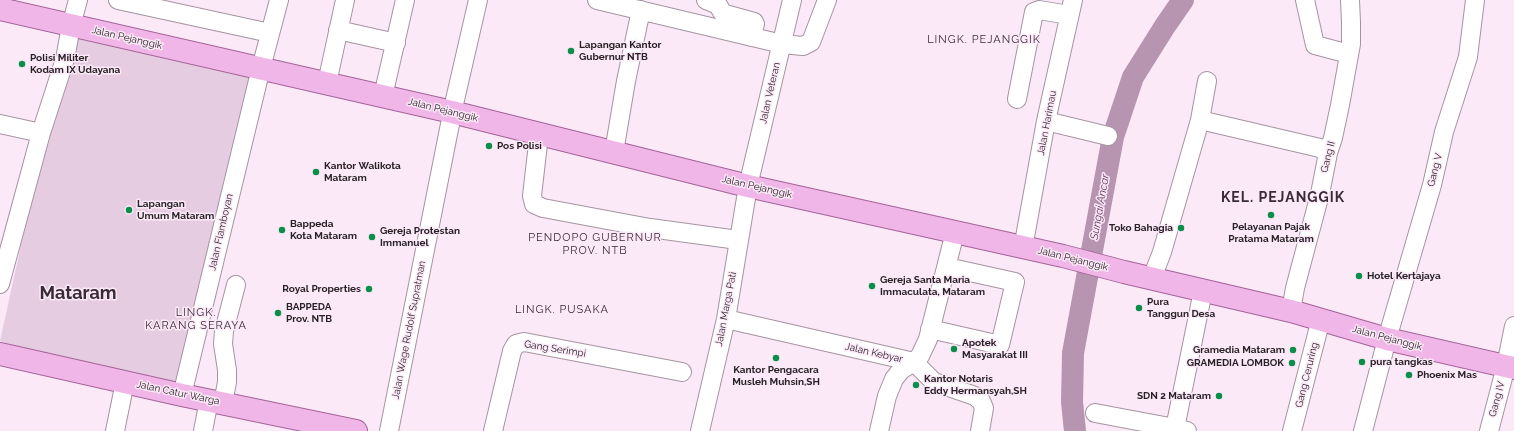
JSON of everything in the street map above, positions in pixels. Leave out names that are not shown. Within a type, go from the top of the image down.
[{"type":"main road","name":"Jalan Pejanggik","points":[[1,11],[384,96],[748,186],[1063,256],[1124,272],[1291,311],[1386,339],[1510,367]]},
{"type":"main road","name":"Jalan Catur Warga","points":[[0,354],[182,395],[356,431]]},
{"type":"street","points":[[0,284],[41,132],[65,59],[71,26],[78,0]]},
{"type":"street","points":[[118,0],[270,33]]},
{"type":"street","name":"Jalan Flamboyan","points":[[182,395],[261,68],[279,0]]},
{"type":"street","points":[[327,83],[345,0]]},
{"type":"street","points":[[384,96],[405,0]]},
{"type":"street","name":"Jalan Wage Rudolf Supratman","points":[[389,431],[452,112],[478,0]]},
{"type":"street","points":[[597,0],[617,2],[641,10],[782,44],[803,46],[811,42],[827,0]]},
{"type":"street","points":[[696,24],[702,0]]},
{"type":"street","points":[[706,0],[718,5],[725,14],[754,22],[755,24],[751,37]]},
{"type":"street","name":"Jalan Veteran","points":[[748,186],[792,0]]},
{"type":"street","points":[[1305,0],[1315,45],[1349,54]]},
{"type":"street","name":"Gang II","points":[[1291,311],[1295,288],[1320,194],[1328,152],[1339,112],[1351,44],[1350,0]]},
{"type":"street","name":"Gang V","points":[[1363,431],[1386,339],[1432,185],[1444,132],[1468,57],[1475,0]]},
{"type":"street","points":[[1017,99],[1034,12],[1039,10],[1071,8]]},
{"type":"street","name":"Jalan Harimau","points":[[1023,248],[1046,121],[1071,8]]},
{"type":"street","points":[[614,152],[626,81],[641,10]]},
{"type":"street","points":[[338,30],[396,43]]},
{"type":"street","points":[[1152,278],[1162,252],[1200,120],[1207,81]]},
{"type":"street","points":[[1200,120],[1320,148],[1328,152]]},
{"type":"street","points":[[1046,121],[1108,136]]},
{"type":"street","points":[[0,124],[41,132]]},
{"type":"street","points":[[539,134],[532,196],[534,204],[543,208],[650,228],[738,240]]},
{"type":"street","name":"Jalan Marga Pati","points":[[700,431],[726,319],[748,186]]},
{"type":"street","points":[[879,431],[887,396],[894,379],[901,370],[914,362],[925,347],[955,232]]},
{"type":"street","points":[[930,329],[1000,345],[1015,282],[947,267]]},
{"type":"street","points":[[202,431],[227,382],[227,370],[223,344],[224,331],[236,285]]},
{"type":"street","points":[[1095,413],[1181,430],[1203,291]]},
{"type":"street","name":"Jalan Kebyar","points":[[726,319],[914,362],[934,382],[975,396],[981,401],[984,408],[980,431]]},
{"type":"street","name":"Gang Ceruring","points":[[1292,431],[1321,319]]},
{"type":"street","name":"Gang IV","points":[[1489,431],[1510,367],[1514,326]]},
{"type":"street","name":"Gang Serimpi","points":[[492,431],[512,350],[516,344],[524,342],[682,372]]},
{"type":"street","points":[[115,431],[125,382]]},
{"type":"shaded area","name":"Lapangan Umum Mataram","points":[[67,36],[259,71],[182,395],[0,341]]},
{"type":"waterway","name":"Sungai Ancar","points":[[1075,431],[1072,402],[1073,353],[1113,137],[1133,77],[1183,0]]},
{"type":"place","name":"Lapangan Kantor Gubernur NTB","points":[[571,51]]},
{"type":"place","name":"Polisi Militer Kodam IX Udayana","points":[[22,64]]},
{"type":"place","name":"Pos Polisi","points":[[489,146]]},
{"type":"place","name":"Kantor Walikota Mataram","points":[[316,172]]},
{"type":"place","name":"Lapangan Umum Mataram","points":[[129,210]]},
{"type":"place","name":"Pelayanan Pajak Pratama Mataram","points":[[1271,215]]},
{"type":"place","name":"Toko Bahagia","points":[[1181,228]]},
{"type":"place","name":"Bappeda Kota Mataram","points":[[282,230]]},
{"type":"place","name":"Gereja Protestan Immanuel","points":[[372,237]]},
{"type":"place","name":"Hotel Kertajaya","points":[[1359,276]]},
{"type":"place","name":"Gereja Santa Maria Immaculata, Mataram","points":[[872,286]]},
{"type":"place","name":"Royal Properties","points":[[369,289]]},
{"type":"place","name":"Pura Tanggun Desa","points":[[1139,308]]},
{"type":"place","name":"BAPPEDA Prov. NTB","points":[[278,313]]},
{"type":"place","name":"Apotek Masyarakat III","points":[[954,349]]},
{"type":"place","name":"Gramedia Mataram","points":[[1293,350]]},
{"type":"place","name":"Kantor Pengacara Musleh Muhsin,SH","points":[[776,358]]},
{"type":"place","name":"pura tangkas","points":[[1362,362]]},
{"type":"place","name":"GRAMEDIA LOMBOK","points":[[1292,363]]},
{"type":"place","name":"Phoenix Mas","points":[[1409,375]]},
{"type":"place","name":"Kantor Notaris Eddy Hermansyah,SH","points":[[916,385]]},
{"type":"place","name":"SDN 2 Mataram","points":[[1219,396]]},
{"type":"district","name":"LINGK. PEJANGGIK","points":[[984,40]]},
{"type":"district","name":"KEL. PEJANGGIK","points":[[1283,198]]},
{"type":"district","name":"PENDOPO GUBERNUR PROV. NTB","points":[[595,244]]},
{"type":"district","name":"Mataram","points":[[78,294]]},
{"type":"district","name":"LINGK. PUSAKA","points":[[562,310]]},
{"type":"district","name":"LINGK. KARANG SERAYA","points":[[196,319]]}]
